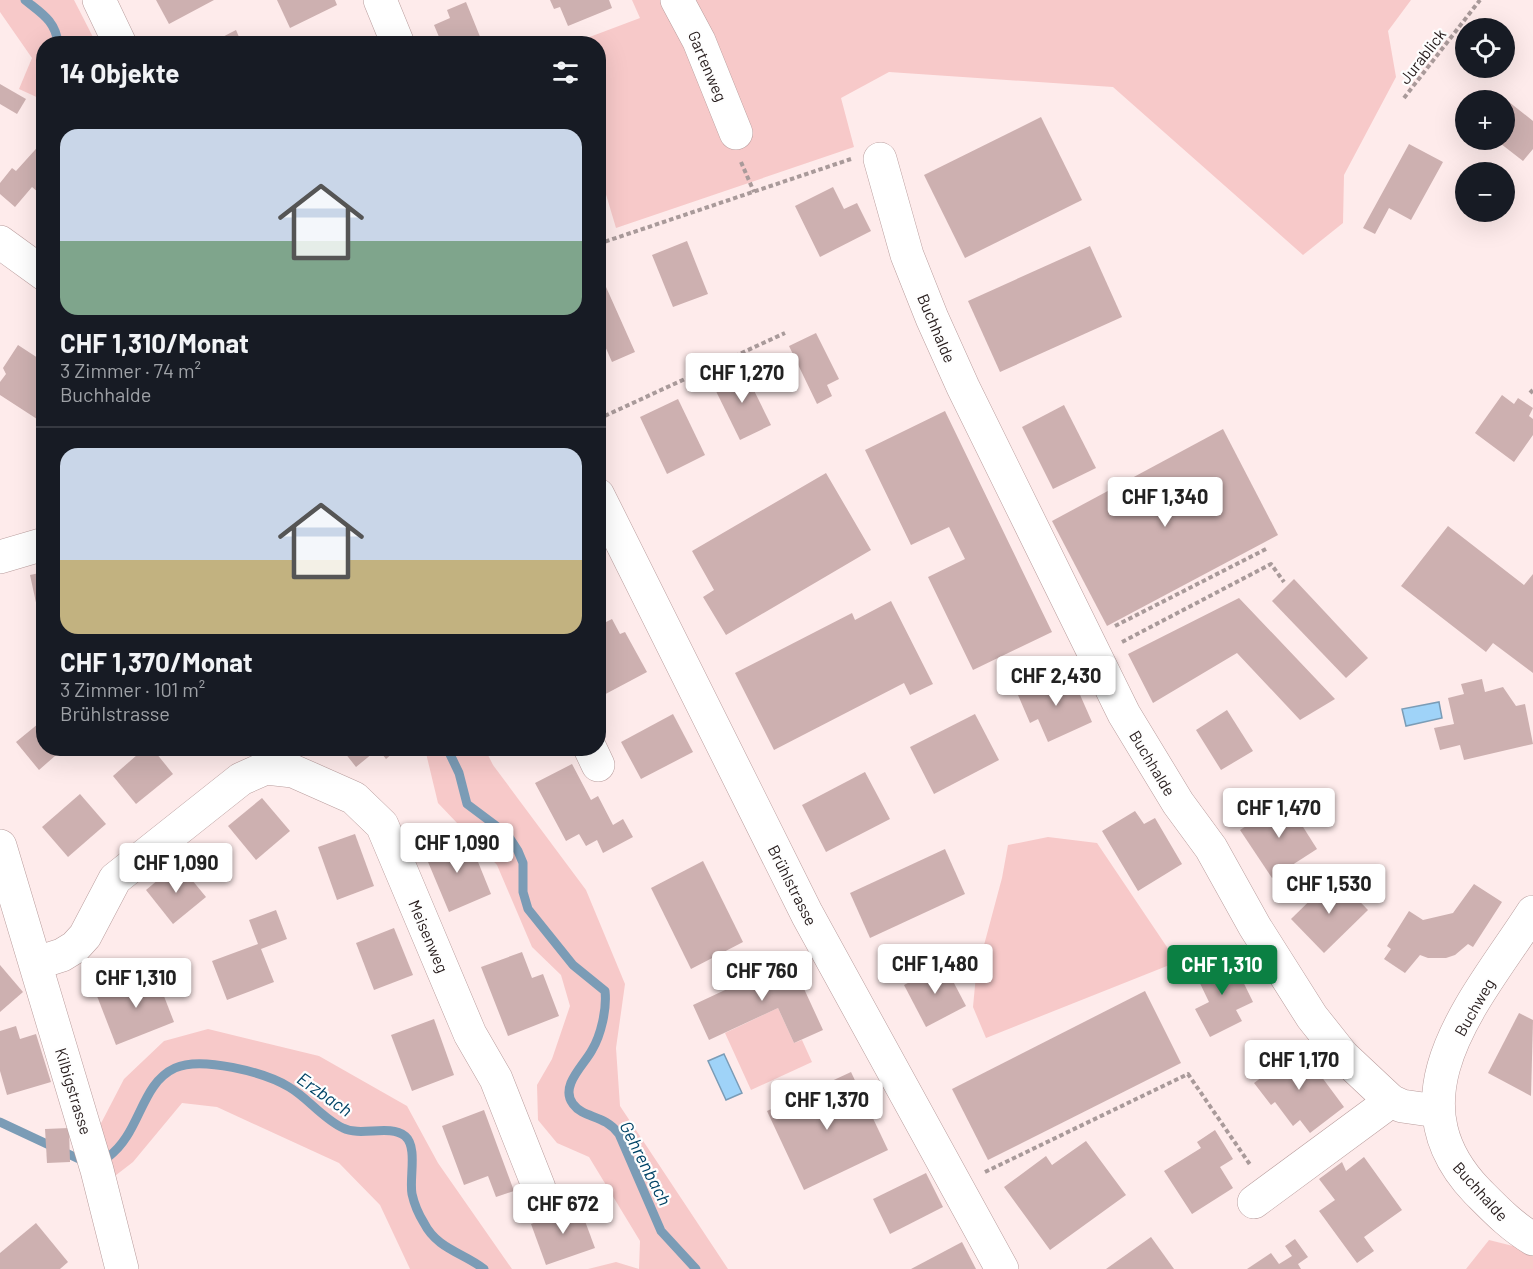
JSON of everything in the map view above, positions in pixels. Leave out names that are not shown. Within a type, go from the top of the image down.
[{"type":"street","points":[[99,0],[116,36]]},
{"type":"street","points":[[380,0],[395,36]]},
{"type":"street","name":"Gartenweg","points":[[677,0],[699,41],[736,133]]},
{"type":"street","name":"Buchhalde","points":[[864,159],[908,255],[932,318],[963,387],[1092,648],[1150,759],[1211,848],[1291,986],[1343,1056],[1390,1101],[1402,1106],[1437,1111],[1440,1131],[1457,1168],[1491,1206],[1516,1229],[1533,1239]]},
{"type":"street","points":[[0,242],[36,268]]},
{"type":"street","name":"Brühlstrasse","points":[[606,511],[807,914],[1002,1269]]},
{"type":"street","points":[[0,557],[36,546]]},
{"type":"street","name":"Meisenweg","points":[[36,963],[63,955],[75,947],[85,936],[115,879],[252,771],[266,768],[293,771],[354,798],[382,825],[470,1034],[496,1079],[539,1188]]},
{"type":"street","name":"Kilbigstrasse","points":[[0,846],[98,1170],[122,1269]]},
{"type":"street","name":"Buchweg","points":[[1437,1111],[1437,1095],[1447,1057],[1472,1007],[1533,912]]},
{"type":"street","points":[[1262,1196],[1390,1101]]},
{"type":"path","name":"Jurablick","points":[[1404,98],[1480,0]]},
{"type":"path","points":[[606,241],[864,159]]},
{"type":"path","points":[[606,415],[785,333]]},
{"type":"path","points":[[1092,648],[1266,549]]},
{"type":"path","points":[[1092,648],[1271,564],[1284,582]]},
{"type":"path","points":[[994,1168],[1188,1074],[1235,1145],[1262,1196]]},
{"type":"shaded area","points":[[0,0],[74,0],[92,36],[36,36],[36,97],[19,89],[32,58],[0,12]]},
{"type":"shaded area","points":[[632,0],[1411,0],[1388,31],[1396,77],[1344,175],[1343,223],[1303,255],[1113,87],[889,72],[841,98],[854,147],[616,228],[606,194],[606,36],[592,36],[640,18]]},
{"type":"shaded area","points":[[427,756],[488,756],[586,890],[625,984],[616,1048],[620,1106],[728,1269],[639,1269],[640,1241],[589,1157],[557,1143],[538,1120],[537,1085],[552,1059],[570,1006],[561,975],[532,947],[497,865],[438,803]]},
{"type":"shaded area","points":[[1048,837],[1097,843],[1177,962],[986,1038],[973,1007],[976,975],[1002,878],[1008,845]]},
{"type":"shaded area","points":[[778,1008],[794,1043],[802,1040],[812,1062],[751,1090],[725,1033]]},
{"type":"shaded area","points":[[208,1029],[319,1056],[407,1106],[438,1163],[512,1269],[410,1269],[380,1205],[339,1163],[217,1107],[182,1103],[133,1162],[111,1179],[97,1131],[124,1079],[164,1041]]},
{"type":"shaded area","points":[[1489,1240],[1533,1251],[1533,1269],[1466,1269]]},
{"type":"shaded area","points":[[616,1262],[639,1269],[588,1269]]},
{"type":"water","points":[[1439,702],[1442,718],[1406,726],[1402,709]]},
{"type":"water","points":[[724,1054],[742,1093],[726,1100],[708,1061]]},
{"type":"building","points":[[156,0],[214,0],[169,24]]},
{"type":"building","points":[[277,0],[335,0],[337,5],[290,28]]},
{"type":"building","points":[[550,0],[609,0],[612,8],[568,26],[560,7],[554,9]]},
{"type":"building","points":[[466,2],[480,36],[439,36],[434,25],[450,18],[447,10]]},
{"type":"building","points":[[236,30],[239,36],[224,36]]},
{"type":"building","points":[[0,84],[26,99],[17,114],[0,104]]},
{"type":"building","points":[[1515,107],[1533,121],[1533,149],[1523,161],[1509,150],[1515,150]]},
{"type":"building","points":[[1041,117],[1082,200],[965,258],[924,175]]},
{"type":"building","points":[[1409,144],[1443,162],[1411,220],[1389,208],[1375,234],[1363,228]]},
{"type":"building","points":[[36,149],[36,190],[32,187],[15,207],[0,194],[0,183],[12,168],[16,171]]},
{"type":"building","points":[[833,187],[844,209],[857,203],[871,231],[820,257],[795,206]]},
{"type":"building","points":[[687,241],[708,294],[673,307],[652,255]]},
{"type":"building","points":[[1090,246],[1122,317],[1000,372],[968,301]]},
{"type":"building","points":[[606,287],[635,352],[612,362],[606,348]]},
{"type":"building","points":[[816,333],[839,379],[827,385],[832,396],[817,404],[789,346]]},
{"type":"building","points":[[18,345],[36,357],[36,418],[0,395],[0,382],[6,374],[3,368]]},
{"type":"building","points":[[743,368],[771,425],[740,440],[712,383]]},
{"type":"building","points":[[1502,395],[1514,404],[1518,398],[1533,408],[1529,416],[1533,419],[1533,435],[1514,462],[1475,433]]},
{"type":"building","points":[[678,399],[705,455],[667,474],[640,417]]},
{"type":"building","points":[[1064,405],[1096,468],[1053,489],[1022,427]]},
{"type":"building","points":[[945,411],[1052,632],[973,670],[928,577],[965,559],[949,527],[911,545],[865,450]]},
{"type":"building","points":[[1223,429],[1278,535],[1107,626],[1052,521]]},
{"type":"building","points":[[826,473],[871,550],[726,635],[703,597],[714,590],[692,551]]},
{"type":"building","points":[[1448,526],[1524,585],[1533,574],[1533,673],[1493,643],[1486,652],[1401,586]]},
{"type":"building","points":[[36,574],[36,603],[30,575]]},
{"type":"building","points":[[1294,579],[1368,658],[1346,678],[1272,601]]},
{"type":"building","points":[[1239,598],[1335,699],[1300,720],[1237,653],[1153,703],[1128,654]]},
{"type":"building","points":[[891,601],[933,684],[910,695],[904,683],[774,750],[735,673],[852,613],[855,620]]},
{"type":"building","points":[[612,619],[620,634],[625,632],[647,672],[606,694],[606,622]]},
{"type":"building","points":[[1070,672],[1092,722],[1048,742],[1038,719],[1030,723],[1018,695]]},
{"type":"building","points":[[1482,679],[1485,692],[1503,687],[1516,706],[1525,704],[1533,744],[1464,760],[1460,745],[1440,750],[1434,728],[1454,724],[1448,698],[1464,694],[1461,684]]},
{"type":"building","points":[[1227,710],[1253,751],[1221,770],[1196,730]]},
{"type":"building","points":[[673,714],[693,752],[641,779],[621,742]]},
{"type":"building","points":[[975,714],[999,760],[934,794],[910,747]]},
{"type":"building","points":[[36,726],[36,756],[55,756],[39,770],[16,742]]},
{"type":"building","points":[[136,756],[158,756],[173,774],[136,804],[113,776]]},
{"type":"building","points":[[347,756],[369,756],[356,767]]},
{"type":"building","points":[[572,764],[591,800],[598,796],[613,825],[623,819],[633,837],[603,853],[597,840],[586,846],[579,834],[566,841],[535,783]]},
{"type":"building","points":[[865,772],[890,819],[826,852],[802,805]]},
{"type":"building","points":[[80,794],[106,824],[68,857],[42,827]]},
{"type":"building","points":[[262,798],[290,831],[256,860],[228,826]]},
{"type":"building","points":[[1286,800],[1317,849],[1272,878],[1240,830]]},
{"type":"building","points":[[1135,811],[1144,824],[1155,818],[1182,864],[1138,891],[1102,831]]},
{"type":"building","points":[[355,834],[374,886],[337,900],[318,847]]},
{"type":"building","points":[[454,837],[460,852],[472,847],[491,894],[449,912],[423,850]]},
{"type":"building","points":[[945,849],[965,894],[870,938],[850,893]]},
{"type":"building","points":[[703,861],[743,942],[691,969],[651,888]]},
{"type":"building","points":[[178,863],[206,897],[173,924],[146,890]]},
{"type":"building","points":[[1335,876],[1368,910],[1324,953],[1291,919]]},
{"type":"building","points":[[1474,884],[1502,902],[1473,947],[1468,944],[1455,955],[1446,958],[1428,958],[1420,955],[1405,973],[1384,959],[1391,949],[1387,946],[1409,911],[1423,920],[1453,913]]},
{"type":"building","points":[[276,910],[287,939],[261,949],[274,982],[227,1000],[212,961],[258,944],[249,920]]},
{"type":"building","points":[[394,928],[413,975],[374,990],[356,943]]},
{"type":"building","points":[[522,952],[532,978],[543,974],[559,1016],[508,1036],[481,967]]},
{"type":"building","points":[[788,954],[823,1030],[794,1043],[778,1008],[709,1040],[693,1005],[755,976],[752,970]]},
{"type":"building","points":[[1230,955],[1253,1002],[1236,1010],[1242,1021],[1210,1037],[1195,1009],[1209,1002],[1195,973]]},
{"type":"building","points":[[944,964],[966,1006],[926,1027],[904,985]]},
{"type":"building","points":[[0,965],[23,992],[0,1012]]},
{"type":"building","points":[[155,973],[174,1022],[116,1045],[97,996]]},
{"type":"building","points":[[1145,991],[1181,1063],[988,1160],[952,1089]]},
{"type":"building","points":[[1519,1013],[1533,1020],[1531,1096],[1488,1073]]},
{"type":"building","points":[[434,1019],[454,1075],[412,1091],[391,1035]]},
{"type":"building","points":[[16,1026],[20,1039],[36,1034],[51,1082],[7,1095],[0,1071],[0,1031]]},
{"type":"building","points":[[1298,1045],[1344,1107],[1310,1133],[1300,1120],[1293,1126],[1275,1102],[1271,1105],[1254,1083],[1266,1074],[1264,1071]]},
{"type":"building","points":[[851,1072],[888,1150],[804,1190],[767,1111]]},
{"type":"building","points":[[484,1110],[514,1191],[496,1197],[488,1176],[464,1185],[442,1126]]},
{"type":"building","points":[[69,1128],[70,1162],[47,1163],[45,1129]]},
{"type":"building","points":[[1215,1130],[1233,1159],[1220,1167],[1233,1188],[1192,1214],[1164,1171],[1201,1148],[1197,1142]]},
{"type":"building","points":[[1086,1141],[1126,1195],[1050,1250],[1004,1187],[1046,1156],[1052,1165]]},
{"type":"building","points":[[1364,1157],[1402,1210],[1364,1237],[1374,1251],[1357,1263],[1319,1211],[1335,1200],[1319,1179],[1342,1162],[1346,1171]]},
{"type":"building","points":[[926,1173],[943,1207],[890,1234],[873,1199]]},
{"type":"building","points":[[579,1205],[595,1248],[546,1265],[531,1224]]},
{"type":"building","points":[[36,1223],[68,1262],[60,1269],[0,1269],[0,1253]]},
{"type":"building","points":[[1151,1237],[1174,1269],[1106,1269]]},
{"type":"building","points":[[1295,1239],[1308,1257],[1298,1264],[1301,1269],[1247,1269],[1271,1253],[1279,1264],[1292,1256],[1285,1246]]},
{"type":"building","points":[[962,1242],[976,1269],[911,1269]]},
{"type":"waterway","name":"Gehrenbach","points":[[25,0],[51,23],[57,36]]},
{"type":"waterway","name":"Gehrenbach","points":[[451,756],[459,773],[467,804],[507,834],[518,851],[523,863],[523,892],[528,909],[573,965],[605,991],[603,1022],[598,1037],[569,1090],[573,1104],[583,1112],[607,1123],[619,1134],[661,1231],[696,1269]]},
{"type":"waterway","name":"Erzbach","points":[[108,1157],[119,1147],[154,1085],[163,1075],[175,1068],[200,1064],[249,1071],[289,1087],[343,1128],[358,1131],[391,1131],[405,1136],[409,1141],[412,1155],[412,1194],[429,1232],[443,1245],[484,1269]]},
{"type":"waterway","name":"Erzbach","points":[[0,1122],[79,1159]]}]
